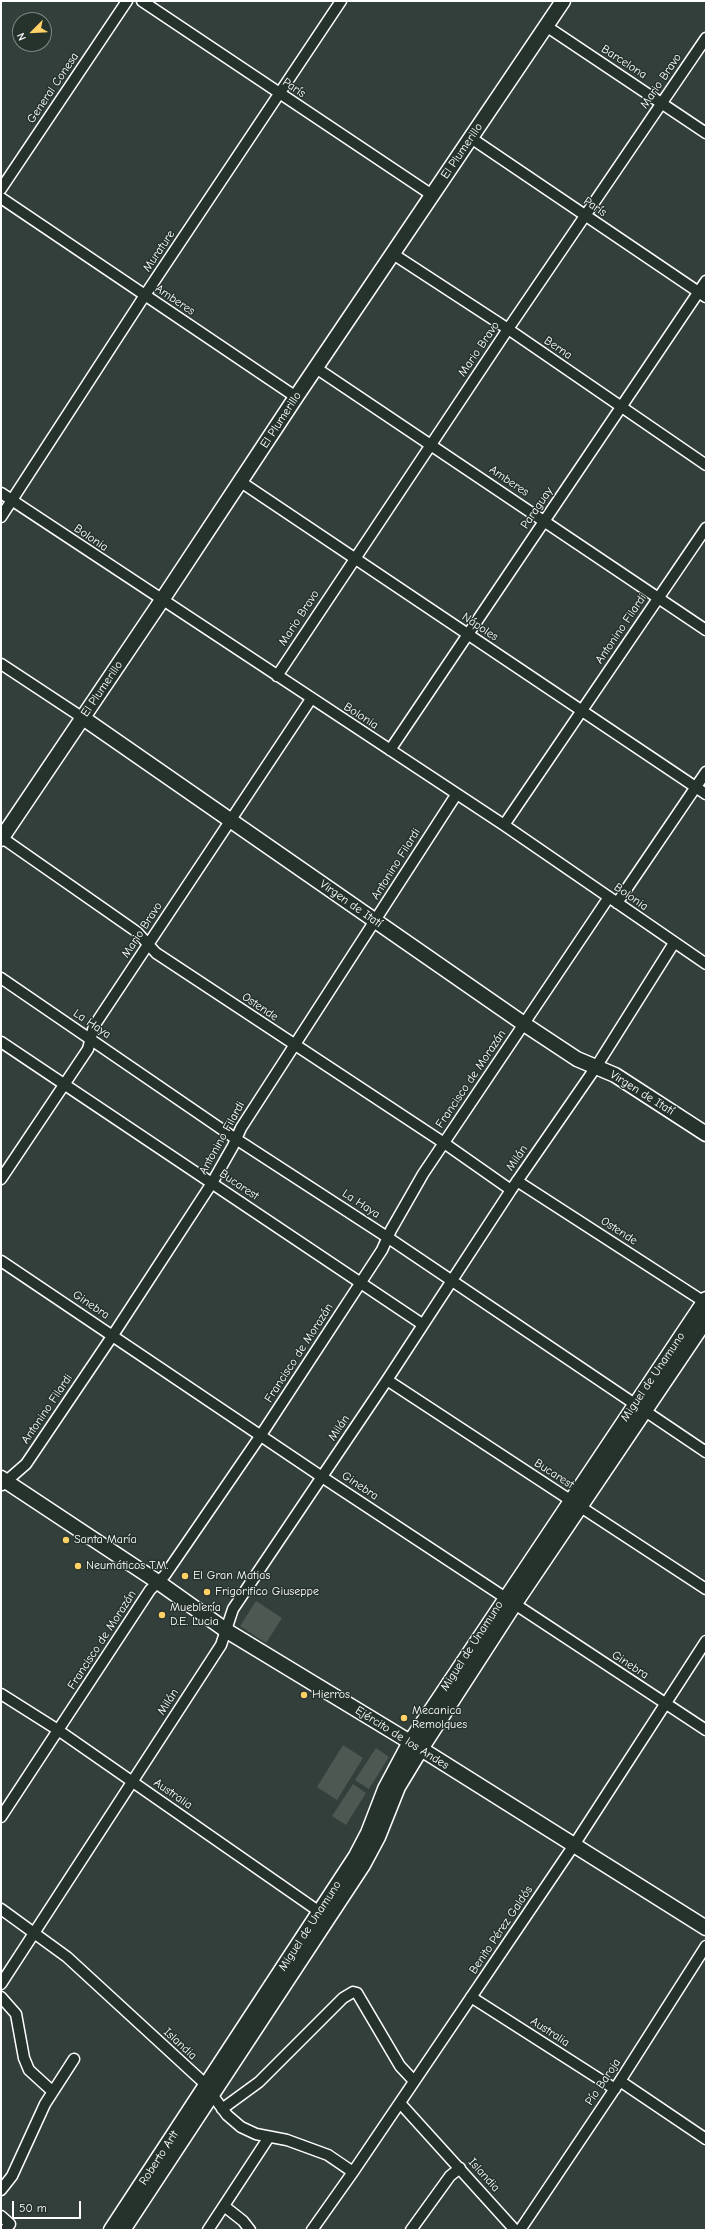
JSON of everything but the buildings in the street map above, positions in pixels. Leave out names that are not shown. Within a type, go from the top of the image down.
[{"type":"street","name":"General Conesa","points":[[1,189],[127,1]]},
{"type":"street","name":"París","points":[[142,1],[432,195]]},
{"type":"street","name":"Murature","points":[[1,517],[145,295],[341,1]]},
{"type":"street","name":"El Plumerillo","points":[[1,838],[563,1]]},
{"type":"street","name":"Barcelona","points":[[546,26],[662,102],[706,133]]},
{"type":"street","name":"Mario Bravo","points":[[277,676],[354,558],[706,38]]},
{"type":"street","name":"París","points":[[471,138],[702,295]]},
{"type":"street","name":"Amberes","points":[[1,198],[296,397]]},
{"type":"street","name":"Berna","points":[[393,254],[508,329],[706,465]]},
{"type":"street","name":"Paraguay","points":[[390,750],[621,407],[702,295],[706,281]]},
{"type":"street","name":"Amberes","points":[[316,368],[432,444],[706,630]]},
{"type":"street","name":"Nápoles","points":[[241,482],[706,794]]},
{"type":"street","name":"Bolonia","points":[[1,493],[310,699],[504,825],[706,964]]},
{"type":"street","name":"Antonino Filardi","points":[[504,825],[706,528]]},
{"type":"street","name":"Virgen de Itatí","points":[[1,664],[83,718],[524,1024],[577,1059],[615,1075],[706,1134]]},
{"type":"street","name":"Mario Bravo","points":[[1,1179],[88,1049],[94,1026],[310,699]]},
{"type":"street","name":"Francisco de Morazán","points":[[1,1817],[150,1590],[158,1582],[261,1435],[382,1250],[387,1237],[423,1174],[524,1024],[706,772]]},
{"type":"street","name":"Antonino Filardi","points":[[2,1482],[21,1470],[26,1464],[112,1335],[212,1183],[241,1128],[456,795]]},
{"type":"street","name":"Ostende","points":[[1,838],[137,932],[156,953],[444,1143],[511,1190]]},
{"type":"street","name":"Milán","points":[[1,1984],[131,1781],[221,1645],[227,1631],[233,1609],[387,1380],[450,1281],[596,1066],[674,943]]},
{"type":"street","name":"La Haya","points":[[1,978],[236,1139],[387,1237],[450,1281],[706,1452]]},
{"type":"street","name":"Bucarest","points":[[1,1042],[422,1324]]},
{"type":"street","name":"Ostende","points":[[517,1181],[705,1301]]},
{"type":"street","name":"Ginebra","points":[[1,1261],[322,1477],[706,1730]]},
{"type":"street","name":"Miguel de Unamuno","points":[[209,2090],[324,1915],[371,1853],[415,1745],[509,1601],[640,1407],[705,1301]]},
{"type":"street","name":"Miguel de Unamuno","points":[[640,1407],[706,1320]]},
{"type":"street","name":"Bucarest","points":[[387,1380],[706,1589]]},
{"type":"street","name":"Ejército de los Andes","points":[[2,1482],[158,1582],[227,1631],[415,1745],[706,1928]]},
{"type":"street","name":"Benito Pérez Galdós","points":[[312,2230],[400,2103],[574,1845],[706,1641]]},
{"type":"street","name":"Australia","points":[[1,1694],[58,1730],[324,1915]]},
{"type":"street","name":"Islandia","points":[[1,1909],[67,1957],[209,2090],[222,2109],[241,2127],[269,2137],[287,2140],[328,2155],[353,2172]]},
{"type":"street","name":"Pío Baroja","points":[[520,2230],[617,2085],[706,1946]]},
{"type":"street","points":[[222,2109],[259,2082],[343,1998],[353,1992],[357,1993],[400,2066],[414,2081]]},
{"type":"street","points":[[1,1997],[16,2014],[24,2058],[29,2070],[52,2091]]},
{"type":"street","name":"Australia","points":[[472,1997],[706,2139]]},
{"type":"street","points":[[1,2190],[12,2176],[52,2091],[74,2059]]},
{"type":"street","name":"Roberto Arlt","points":[[111,2230],[209,2090]]},
{"type":"street","name":"Roberto Arlt","points":[[123,2230],[209,2090]]},
{"type":"street","name":"Islandia","points":[[400,2103],[516,2230]]},
{"type":"street","points":[[208,2230],[269,2137]]},
{"type":"street","points":[[411,2230],[450,2176],[460,2168]]},
{"type":"street","points":[[224,2206],[243,2221],[250,2230]]},
{"type":"street","points":[[1,2216],[10,2224],[5,2230]]},
{"type":"shaded area","points":[[256,1601],[282,1618],[266,1643],[240,1626]]},
{"type":"shaded area","points":[[343,1745],[363,1758],[337,1800],[317,1787]]},
{"type":"shaded area","points":[[376,1748],[389,1757],[369,1789],[355,1780]]},
{"type":"shaded area","points":[[353,1784],[366,1793],[346,1825],[332,1816]]},
{"type":"place","name":"Santa María","points":[[66,1540]]},
{"type":"place","name":"Neumáticos T.M.","points":[[78,1566]]},
{"type":"place","name":"El Gran Matias","points":[[185,1576]]},
{"type":"place","name":"Frigorifico Giuseppe","points":[[207,1592]]},
{"type":"place","name":"Mueblería D.E. Lucia","points":[[162,1615]]},
{"type":"place","name":"Hierros","points":[[304,1695]]},
{"type":"place","name":"Mecanica Remolques","points":[[404,1718]]}]
